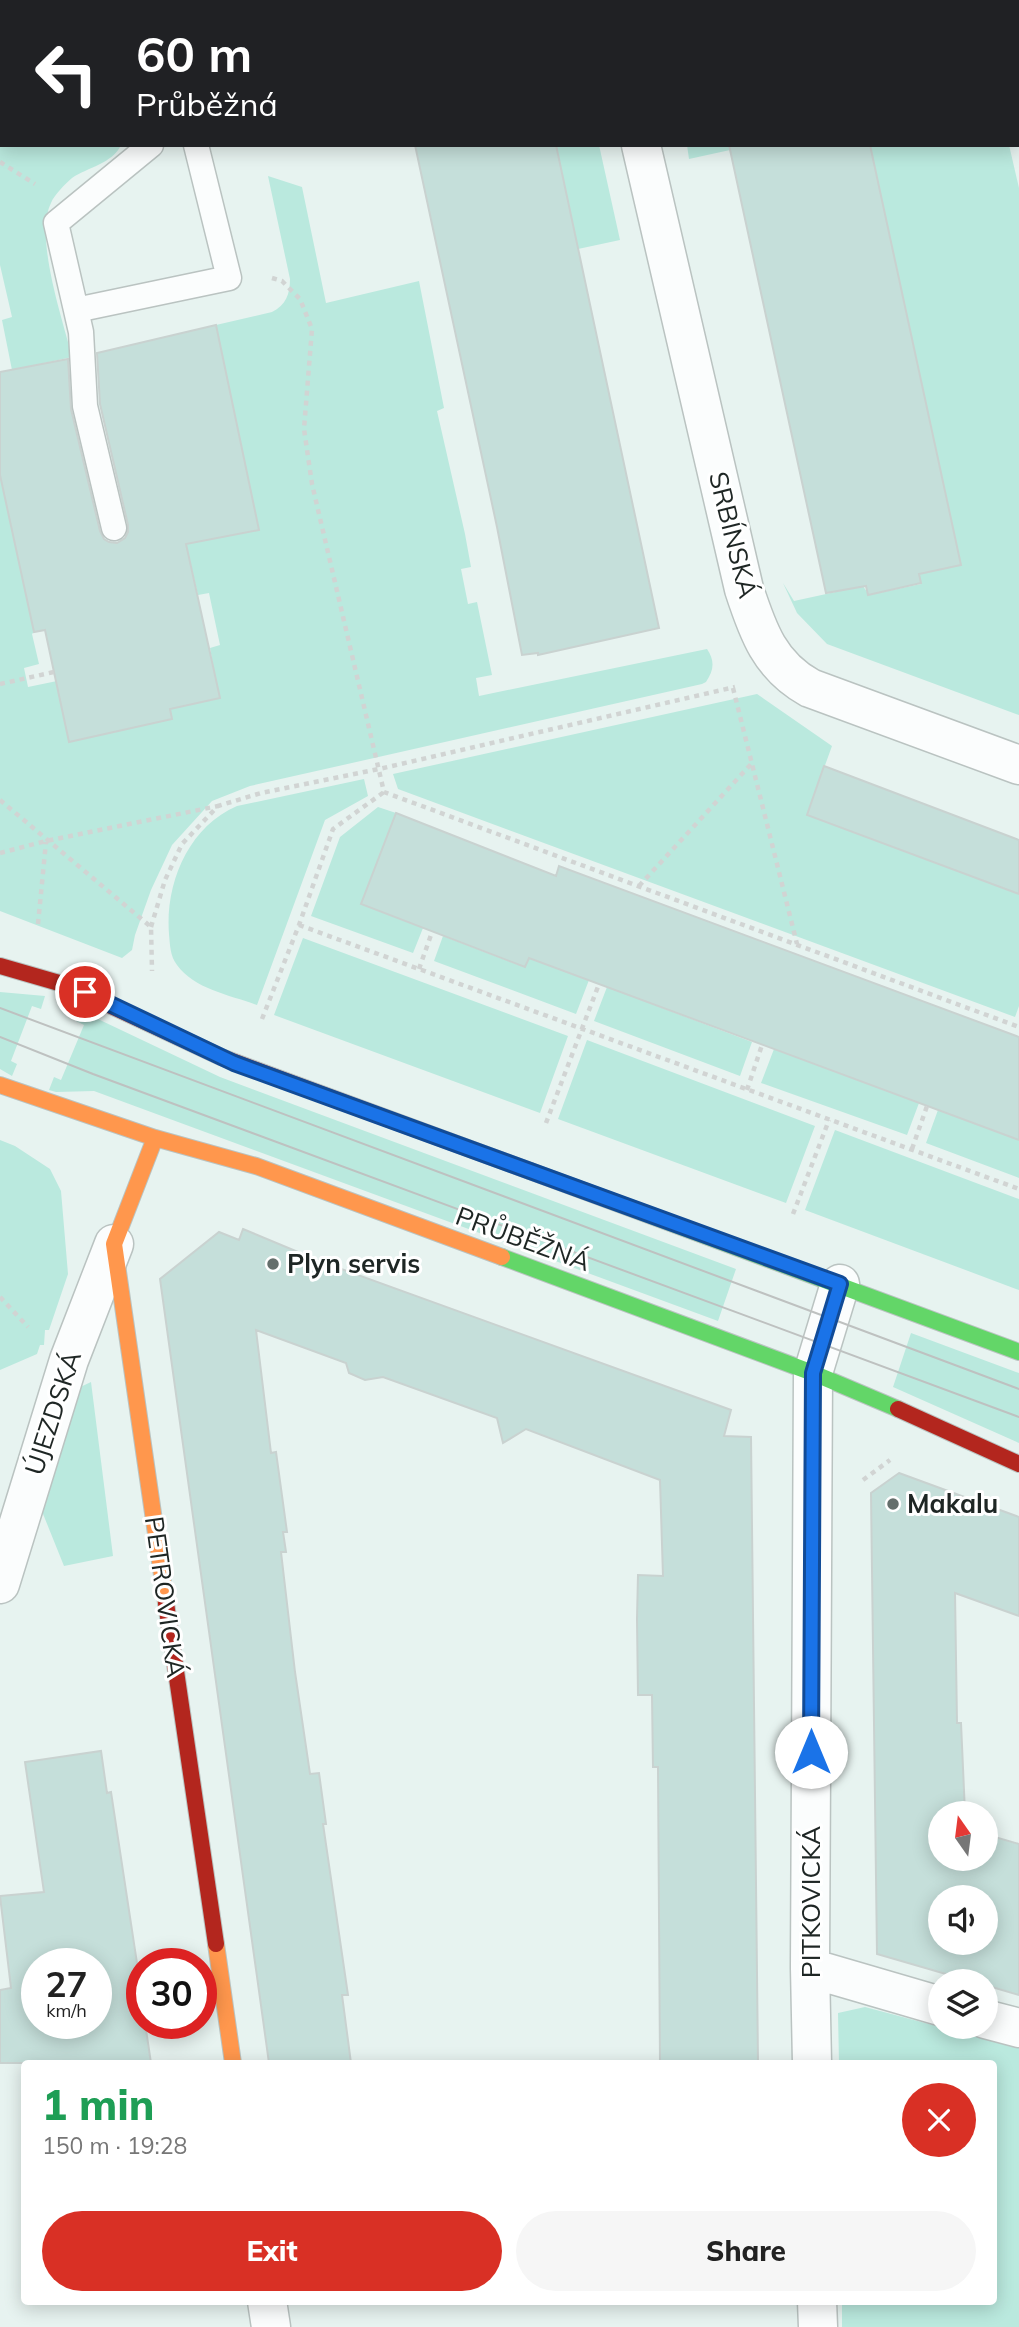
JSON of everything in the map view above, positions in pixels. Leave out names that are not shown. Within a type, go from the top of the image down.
[{"type":"main road","points":[[0,966],[31,972],[90,995],[234,1063],[1019,1352]]},
{"type":"main road","name":"PRŮBĚŽNÁ","points":[[0,1085],[155,1138],[256,1166],[813,1373],[866,1394],[1019,1464]]},
{"type":"main road","name":"PETROVICKÁ","points":[[155,1138],[114,1244],[233,2060]]},
{"type":"street","name":"SRBÍNSKÁ","points":[[641,147],[744,589],[755,624],[772,655],[781,668],[810,688],[1019,765]]},
{"type":"street","name":"ÚJEZDSKÁ","points":[[0,1584],[69,1360],[114,1244]]},
{"type":"street","name":"PITKOVICKÁ","points":[[812,2060],[813,1373],[840,1284]]},
{"type":"street","points":[[810,1968],[928,2002]]},
{"type":"street","points":[[998,2022],[1019,2028]]},
{"type":"street","points":[[268,2305],[271,2327]]},
{"type":"street","points":[[817,2305],[818,2327]]},
{"type":"lane","points":[[114,528],[85,406],[81,332],[56,223],[149,147]]},
{"type":"lane","points":[[76,310],[229,278],[196,147]]},
{"type":"path","points":[[226,266],[282,281],[300,299],[312,328],[304,429],[312,484],[384,792]]},
{"type":"path","points":[[0,684],[54,672]]},
{"type":"path","points":[[0,853],[218,806],[261,793],[379,769],[733,687],[797,945]]},
{"type":"path","points":[[639,886],[752,763]]},
{"type":"path","points":[[384,792],[1019,1027]]},
{"type":"path","points":[[261,1024],[333,829],[384,792]]},
{"type":"path","points":[[0,800],[150,926]]},
{"type":"path","points":[[153,983],[150,926],[165,880],[182,844],[218,806]]},
{"type":"path","points":[[38,930],[46,841]]},
{"type":"path","points":[[299,925],[1019,1189]]},
{"type":"path","points":[[419,970],[432,932]]},
{"type":"path","points":[[543,1131],[599,984]]},
{"type":"path","points":[[747,1090],[762,1045]]},
{"type":"path","points":[[912,1149],[927,1106]]},
{"type":"path","points":[[791,1222],[828,1120]]},
{"type":"path","points":[[0,1297],[37,1337]]},
{"type":"green space","points":[[0,147],[120,147],[106,161],[72,178],[57,193],[47,218],[48,257],[72,357],[12,370],[2,320],[12,317],[0,265]]},
{"type":"green space","points":[[556,147],[599,147],[620,240],[578,249]]},
{"type":"green space","points":[[687,147],[729,147],[730,150],[689,159]]},
{"type":"green space","points":[[869,147],[1009,147],[1019,188],[1019,715],[827,644],[797,613],[783,583],[794,601],[863,586],[869,595],[921,584],[919,574],[961,564]]},
{"type":"green space","points":[[268,176],[302,187],[326,303],[419,281],[444,408],[437,411],[471,567],[461,569],[468,604],[477,602],[492,675],[476,678],[479,696],[707,649],[712,669],[706,682],[702,684],[250,786],[212,801],[172,845],[151,890],[132,950],[122,958],[0,911],[0,475],[39,664],[24,668],[28,687],[57,681],[69,742],[171,719],[170,709],[219,698],[210,648],[220,645],[209,593],[198,595],[186,544],[259,530],[216,325],[272,312],[281,306],[288,294],[290,279]]},
{"type":"green space","points":[[757,694],[832,746],[807,815],[1019,894],[1019,1006],[1015,1017],[398,789],[393,774]]},
{"type":"green space","points":[[364,779],[368,796],[325,820],[257,1005],[203,986],[184,973],[175,962],[171,950],[171,896],[183,859],[205,828],[220,815],[237,806]]},
{"type":"green space","points":[[378,807],[396,813],[361,904],[423,928],[413,953],[311,916],[340,837]]},
{"type":"green space","points":[[443,936],[524,967],[529,958],[589,980],[576,1014],[434,961]]},
{"type":"green space","points":[[303,938],[568,1036],[540,1113],[274,1015]]},
{"type":"green space","points":[[607,987],[752,1042],[740,1076],[594,1021]]},
{"type":"green space","points":[[0,992],[45,996],[41,1009],[32,1006],[11,1061],[17,1064],[12,1076],[0,1069]]},
{"type":"green space","points":[[81,1011],[220,1077],[736,1269],[718,1321],[94,1091],[49,1090],[54,1077],[61,1080],[84,1025],[76,1021]]},
{"type":"green space","points":[[587,1040],[815,1126],[786,1203],[558,1119]]},
{"type":"green space","points":[[774,1049],[919,1103],[907,1135],[761,1083]]},
{"type":"green space","points":[[938,1110],[1019,1140],[1019,1178],[926,1143]]},
{"type":"green space","points":[[835,1130],[1019,1199],[1019,1290],[805,1210]]},
{"type":"green space","points":[[0,1140],[15,1146],[50,1169],[61,1191],[68,1274],[49,1330],[45,1330],[44,1345],[40,1345],[37,1354],[0,1370]]},
{"type":"green space","points":[[911,1333],[1019,1373],[1019,1443],[893,1387]]},
{"type":"green space","points":[[91,1382],[113,1556],[64,1566],[37,1499],[74,1390]]},
{"type":"green space","points":[[865,2007],[928,2024],[928,2039],[985,2039],[1019,2048],[1019,2327],[842,2327],[842,2305],[997,2305],[997,2060],[839,2060],[838,2013]]},
{"type":"building","points":[[415,147],[556,147],[659,628],[538,655],[522,655]]},
{"type":"building","points":[[729,147],[870,147],[961,565],[919,574],[921,583],[868,595],[866,586],[826,593]]},
{"type":"building","points":[[216,325],[259,530],[186,544],[220,698],[170,709],[172,719],[69,742],[45,630],[34,632],[0,475],[0,372],[68,359],[71,409],[100,531],[104,539],[117,543],[125,538],[128,525],[100,404],[97,353]]},
{"type":"building","points":[[824,766],[1019,840],[1019,894],[807,815]]},
{"type":"building","points":[[396,813],[556,876],[559,866],[1019,1037],[1019,1140],[529,958],[525,967],[361,904]]},
{"type":"building","points":[[243,1229],[322,1262],[731,1410],[724,1436],[751,1437],[758,2060],[660,2060],[658,1767],[653,1767],[652,1695],[638,1695],[637,1619],[638,1575],[663,1576],[660,1480],[526,1429],[503,1443],[497,1418],[383,1377],[365,1380],[349,1373],[346,1363],[256,1330],[271,1453],[276,1452],[287,1532],[283,1532],[286,1552],[281,1552],[295,1672],[310,1774],[319,1773],[326,1824],[323,1824],[348,1995],[342,1995],[351,2060],[269,2060],[160,1279],[219,1232],[239,1240]]},
{"type":"building","points":[[899,1473],[1019,1517],[1019,1616],[955,1593],[957,1723],[961,1723],[964,1801],[928,1801],[928,1871],[998,1871],[998,1838],[1019,1844],[1019,1995],[998,1989],[998,1969],[929,1969],[877,1954],[871,1493]]},
{"type":"building","points":[[101,1751],[107,1793],[111,1792],[135,1948],[126,1948],[126,2039],[147,2039],[151,2060],[21,2060],[21,2063],[0,2063],[0,1990],[11,1988],[0,1896],[44,1892],[25,1762]]},
{"type":"tram line","points":[[0,1008],[1019,1389]]},
{"type":"tram line","points":[[0,1037],[93,1074],[1019,1417]]},
{"type":"traffic: fast","points":[[530,1171],[1019,1352]]},
{"type":"traffic: fast","points":[[502,1257],[813,1373],[898,1409]]},
{"type":"traffic: slow","points":[[0,1085],[155,1138],[256,1166],[502,1257]]},
{"type":"traffic: slow","points":[[155,1138],[114,1244],[166,1603]]},
{"type":"traffic: slow","points":[[216,1944],[233,2060]]},
{"type":"traffic: jam","points":[[0,966],[66,985],[221,1057],[530,1171]]},
{"type":"traffic: jam","points":[[898,1409],[1019,1464]]},
{"type":"traffic: jam","points":[[166,1603],[216,1944]]},
{"type":"place","name":"Plyn servis","points":[[273,1264]]},
{"type":"place","name":"Makalu","points":[[893,1504]]},
{"type":"route","points":[[85,992],[234,1063],[840,1284],[813,1373],[811,1752]]}]
